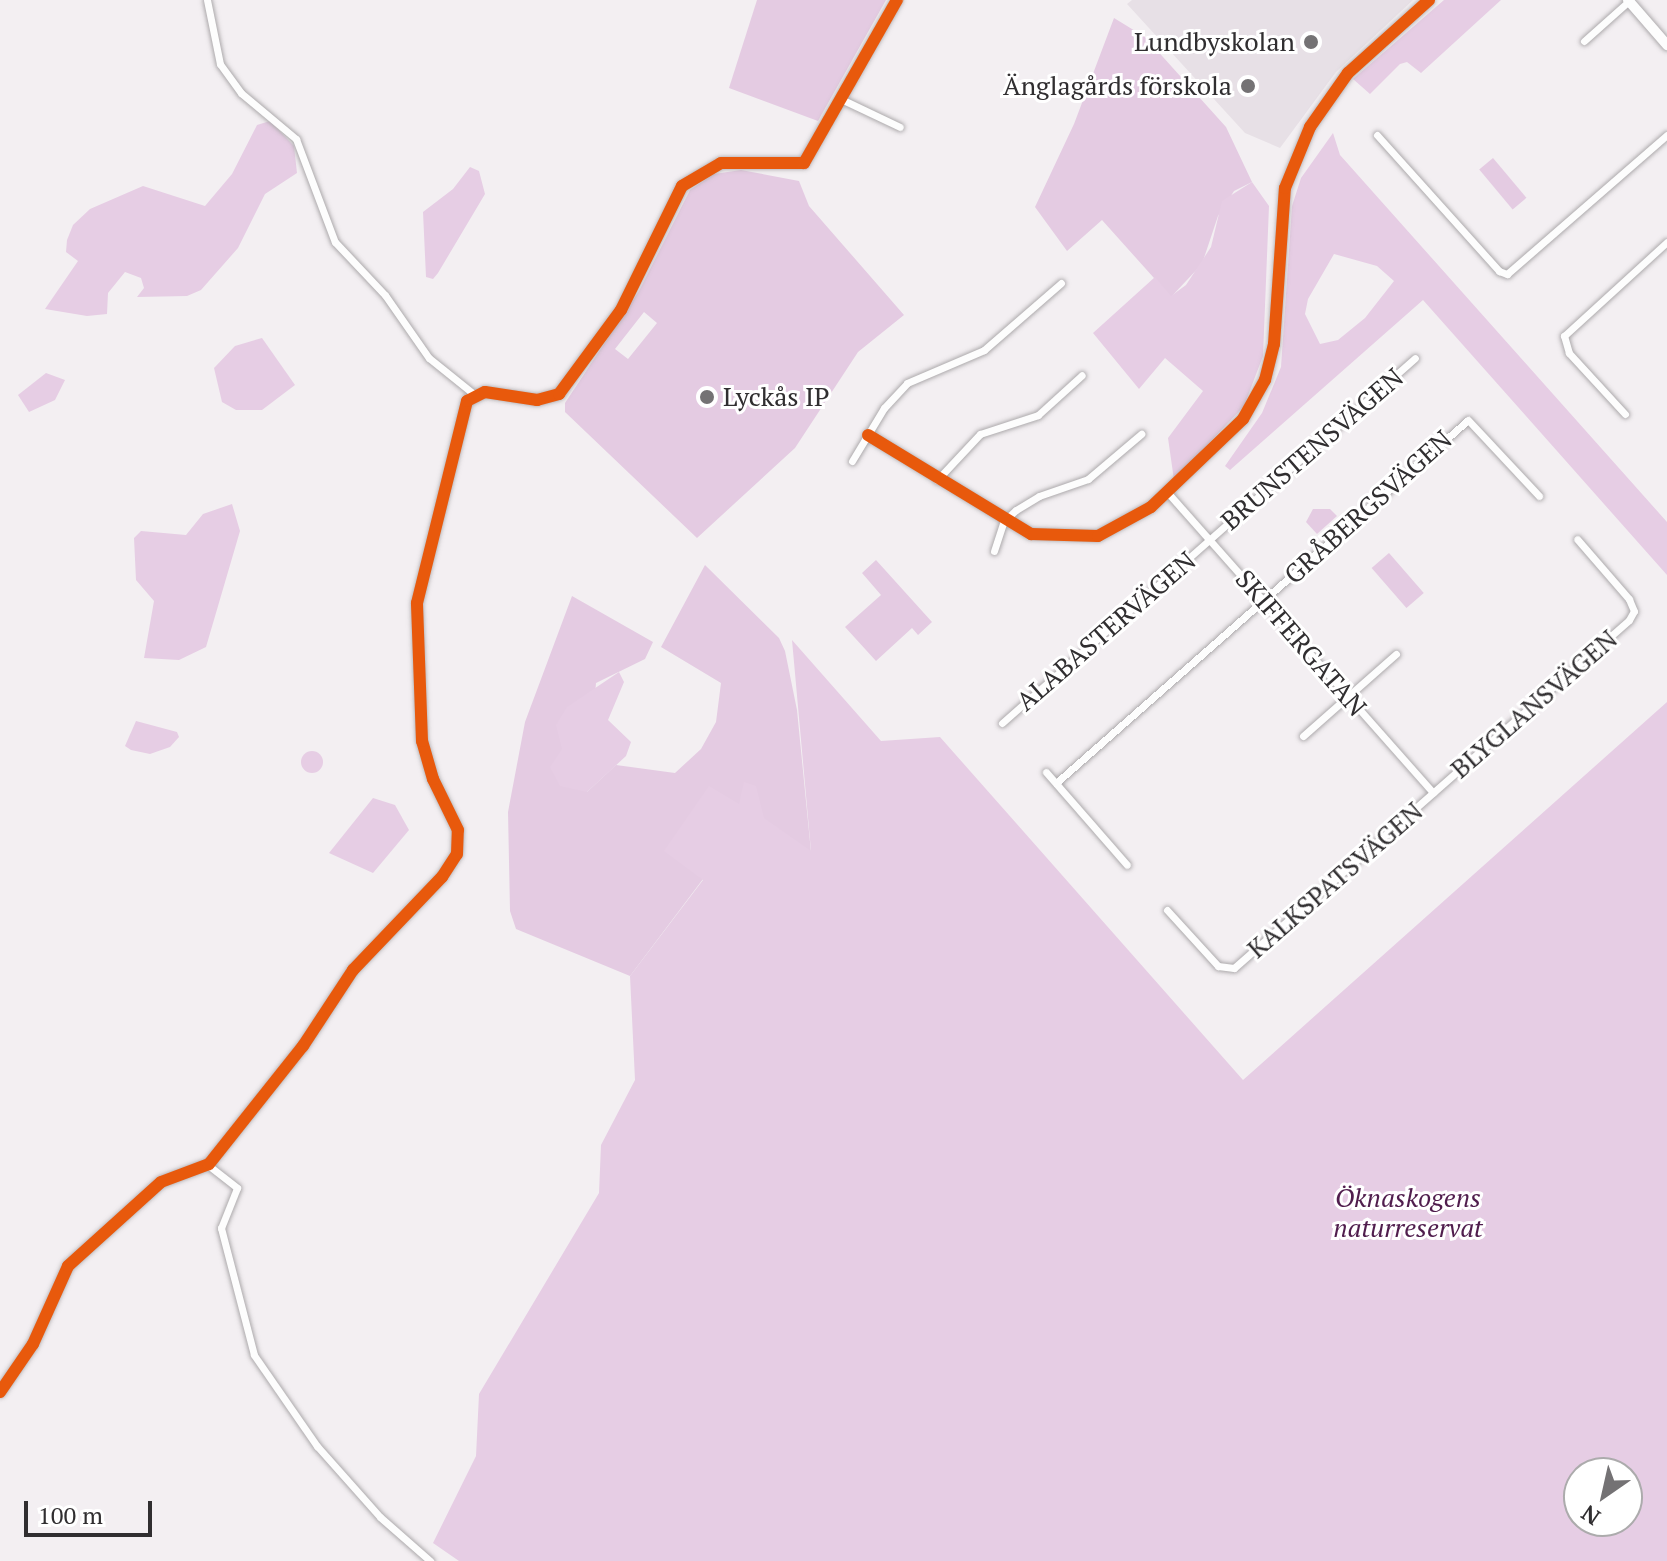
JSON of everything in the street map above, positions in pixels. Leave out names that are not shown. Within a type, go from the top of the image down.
[{"type":"street","points":[[207,0],[220,64],[241,93],[296,139],[335,242],[385,295],[429,358],[475,395]]},
{"type":"street","points":[[0,1392],[33,1344],[68,1266],[161,1182],[208,1165],[274,1085],[371,948],[451,866],[458,830],[439,790],[422,741],[417,588],[458,424],[467,401],[475,395],[497,392],[537,400],[559,394],[621,310],[682,186],[721,163],[804,163],[897,0]]},
{"type":"street","points":[[868,435],[1004,521],[1039,536],[1090,538],[1129,522],[1168,493],[1243,419],[1265,380],[1274,344],[1285,188],[1310,127],[1348,73],[1429,0]]},
{"type":"street","points":[[1584,41],[1629,0],[1667,45]]},
{"type":"street","points":[[841,99],[900,127]]},
{"type":"street","points":[[1377,135],[1499,271],[1507,274],[1667,135]]},
{"type":"street","points":[[1625,414],[1569,353],[1564,336],[1667,242]]},
{"type":"street","points":[[852,461],[907,383],[984,350],[1061,283]]},
{"type":"street","name":"BRUNSTENSVÄGEN","points":[[1210,539],[1415,358]]},
{"type":"street","points":[[937,480],[980,434],[1038,415],[1082,375]]},
{"type":"street","name":"GRÅBERGSVÄGEN","points":[[1263,600],[1468,420],[1539,496]]},
{"type":"street","points":[[994,551],[1004,521],[1039,496],[1088,479],[1141,434]]},
{"type":"street","name":"SKIFFERGATAN","points":[[1168,493],[1433,793]]},
{"type":"street","name":"ALABASTERVÄGEN","points":[[1002,723],[1210,539]]},
{"type":"street","name":"BLYGLANSVÄGEN","points":[[1433,793],[1633,615],[1629,599],[1577,539]]},
{"type":"street","points":[[1056,783],[1263,600]]},
{"type":"street","points":[[1303,736],[1396,654]]},
{"type":"street","points":[[1046,772],[1127,865]]},
{"type":"street","name":"KALKSPATSVÄGEN","points":[[1167,910],[1218,966],[1234,968],[1433,793]]},
{"type":"street","points":[[208,1165],[237,1188],[221,1228],[254,1355],[317,1446],[380,1517],[430,1561]]},
{"type":"shaded area","points":[[757,0],[886,0],[818,121],[729,88]]},
{"type":"shaded area","name":"Lundbyskolan","points":[[1132,0],[1413,0],[1336,72],[1280,148],[1245,133],[1127,4]]},
{"type":"shaded area","points":[[1114,18],[1145,37],[1226,127],[1252,182],[1234,191],[1218,216],[1202,264],[1171,297],[1102,220],[1067,251],[1035,207],[1074,124]]},
{"type":"shaded area","points":[[1493,158],[1526,198],[1513,209],[1479,170]]},
{"type":"shaded area","points":[[741,170],[799,181],[809,206],[904,315],[858,352],[795,448],[697,538],[565,412],[565,403],[639,291],[690,190],[714,174]],"holes":[[[644,312],[657,323],[628,359],[615,349]]]},
{"type":"shaded area","points":[[1313,509],[1330,509],[1337,516],[1317,534],[1306,522]]},
{"type":"shaded area","points":[[1389,553],[1424,593],[1406,608],[1372,568]]},
{"type":"shaded area","points":[[876,560],[932,622],[918,635],[912,628],[876,661],[845,627],[881,595],[862,573]]},
{"type":"shaded area","points":[[705,565],[779,638],[785,651],[797,710],[811,852],[740,804],[703,879],[630,976],[516,929],[510,911],[508,812],[525,722],[572,596],[653,642],[645,659],[596,683],[587,792],[616,765],[675,773],[701,749],[716,722],[721,683],[661,647]]},
{"type":"green space","points":[[1444,0],[1501,0],[1421,73],[1407,62],[1400,64],[1370,94],[1353,79]]},
{"type":"green space","points":[[270,121],[294,146],[297,173],[265,194],[238,248],[201,290],[187,296],[137,297],[144,288],[141,278],[125,272],[108,293],[107,314],[87,316],[45,309],[78,261],[66,252],[67,240],[73,225],[90,209],[143,186],[205,206],[232,174],[257,125]]},
{"type":"green space","points":[[1333,133],[1340,155],[1667,522],[1667,575],[1423,300],[1230,470],[1225,466],[1262,413],[1281,367],[1292,206],[1301,178]],"holes":[[[1334,254],[1377,266],[1394,281],[1365,318],[1338,340],[1320,344],[1305,314],[1308,299]]]},
{"type":"green space","points":[[470,167],[479,171],[485,194],[438,273],[433,279],[426,277],[423,212],[453,189]]},
{"type":"green space","points":[[1252,182],[1269,206],[1263,356],[1244,406],[1174,480],[1168,438],[1203,391],[1165,358],[1139,389],[1093,333],[1155,277],[1171,296],[1186,285],[1211,247],[1222,201]]},
{"type":"green space","points":[[262,338],[295,385],[262,410],[236,410],[222,402],[214,368],[235,346]]},
{"type":"green space","points":[[46,373],[65,380],[55,400],[29,412],[18,395]]},
{"type":"green space","points":[[232,504],[240,531],[206,647],[179,660],[144,658],[154,601],[136,580],[134,538],[141,531],[186,535],[203,514]]},
{"type":"green space","name":"Öknaskogens naturreservat","points":[[792,640],[881,741],[940,737],[1243,1080],[1667,702],[1667,1561],[459,1561],[433,1543],[476,1456],[479,1394],[599,1193],[601,1145],[635,1080],[630,976],[703,880],[664,851],[709,786],[739,804],[744,782],[756,786],[764,818],[811,851]]},
{"type":"green space","points":[[619,672],[624,682],[608,720],[631,742],[626,756],[587,792],[560,786],[550,767],[562,749],[556,725],[567,707]]},
{"type":"green space","points":[[136,721],[177,732],[179,737],[170,747],[150,754],[131,750],[125,746]]},
{"type":"green space","points":[[308,751],[316,751],[323,762],[316,773],[308,773],[301,766],[301,758]]},
{"type":"green space","points":[[373,798],[395,805],[409,830],[373,873],[329,853]]},
{"type":"cycle path","points":[[0,1392],[33,1344],[68,1266],[161,1182],[209,1164],[303,1046],[353,970],[442,877],[457,854],[458,830],[433,779],[422,741],[417,603],[467,401],[485,392],[537,400],[559,394],[621,310],[682,186],[721,163],[804,163],[897,0]]},
{"type":"cycle path","points":[[868,435],[1031,534],[1098,536],[1151,507],[1243,419],[1265,380],[1274,344],[1285,188],[1310,127],[1348,73],[1429,0]]},
{"type":"place","name":"Lundbyskolan","points":[[1311,42]]},
{"type":"place","name":"Änglagårds förskola","points":[[1248,86]]},
{"type":"place","name":"Lyckås IP","points":[[707,397]]}]
